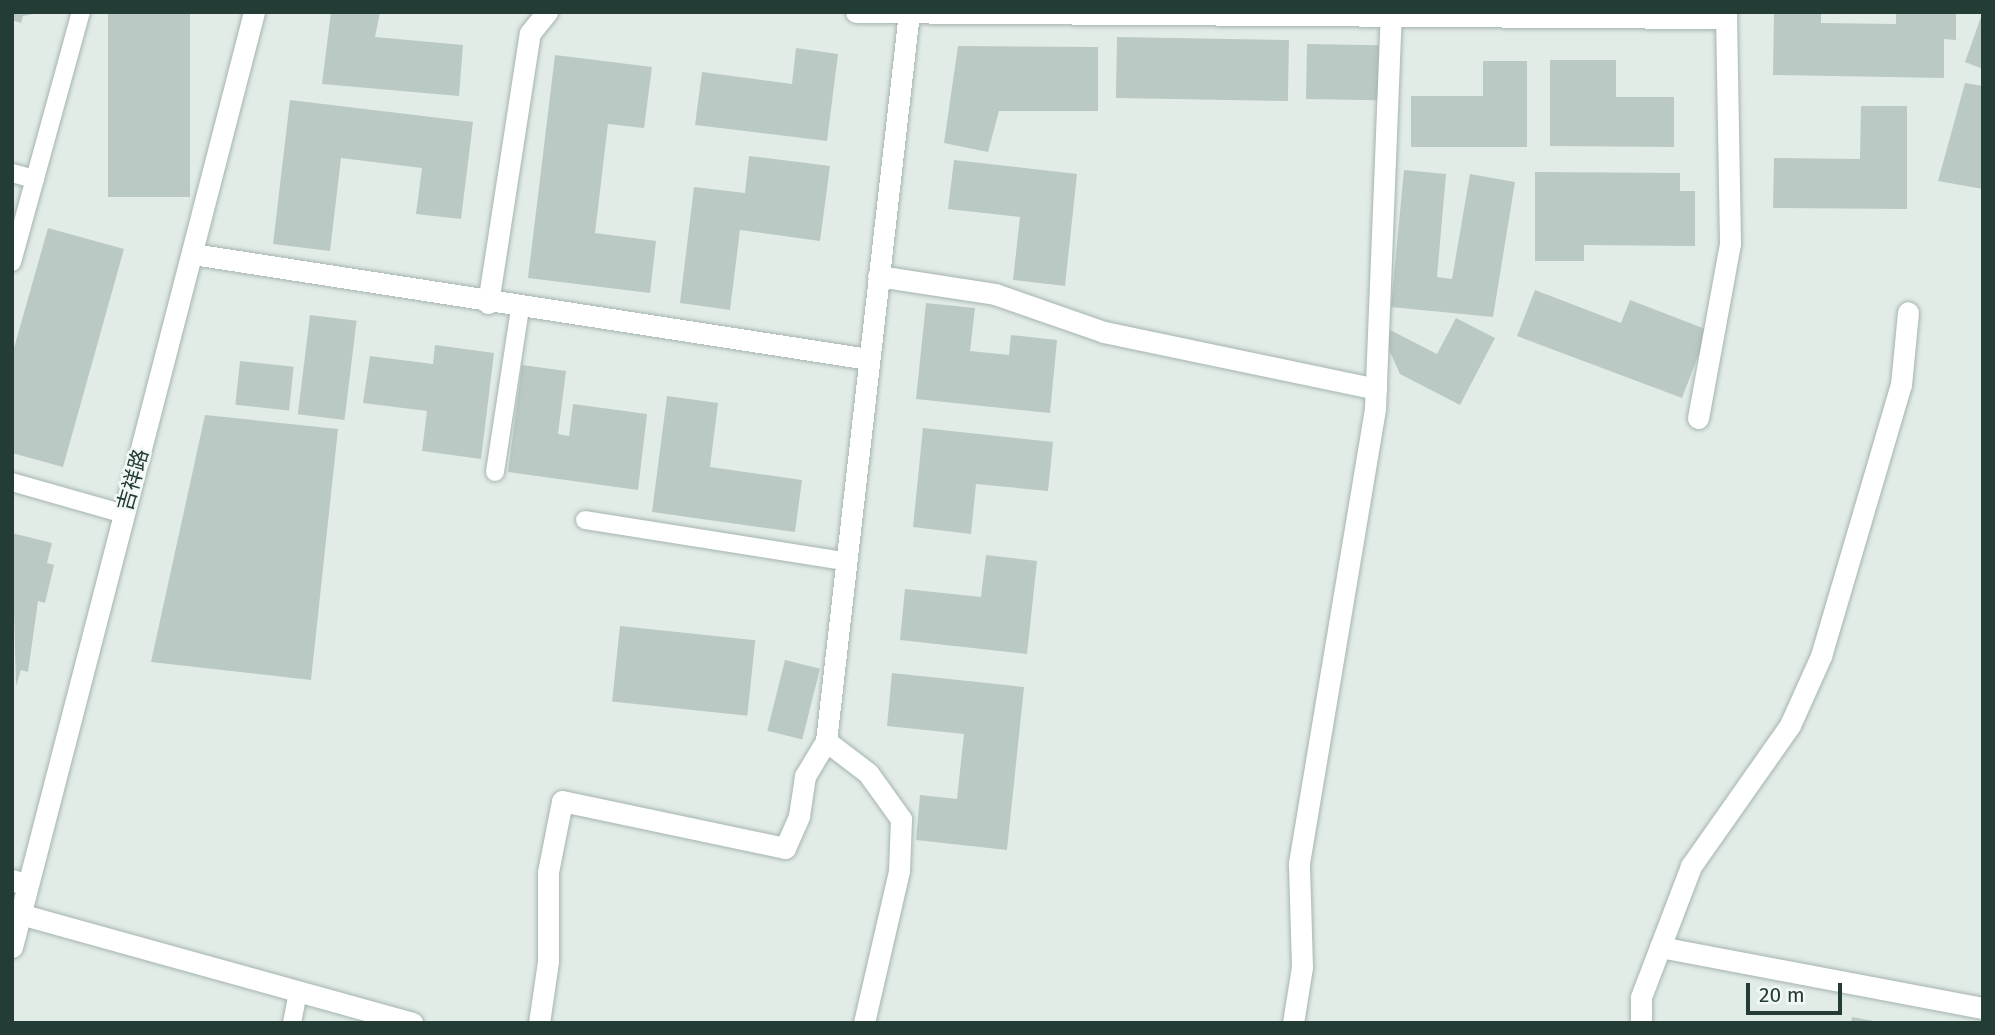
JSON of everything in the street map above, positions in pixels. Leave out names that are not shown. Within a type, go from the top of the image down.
[{"type":"street","name":"吉祥路","points":[[12,947],[20,914],[20,883],[124,514],[254,12]]},
{"type":"street","points":[[488,303],[530,33],[547,12]]},
{"type":"street","points":[[856,12],[1391,16],[1726,15],[1730,243],[1698,418]]},
{"type":"street","points":[[538,1023],[548,961],[548,872],[562,801],[785,848],[805,776],[826,741],[909,13]]},
{"type":"street","points":[[1293,1023],[1302,967],[1298,863],[1376,388],[1391,16]]},
{"type":"street","points":[[193,254],[520,308],[868,359]]},
{"type":"street","points":[[878,276],[995,294],[1104,332],[1376,388]]},
{"type":"street","points":[[1641,1023],[1640,997],[1691,866],[1784,735],[1821,656],[1901,385],[1908,312]]},
{"type":"street","points":[[826,741],[868,773],[901,819],[899,871],[864,1023]]},
{"type":"street","points":[[20,914],[412,1023]]},
{"type":"street","points":[[1660,947],[1983,1008]]},
{"type":"lane","points":[[12,262],[81,12]]},
{"type":"lane","points":[[12,173],[35,179]]},
{"type":"lane","points":[[495,472],[520,308]]},
{"type":"lane","points":[[12,482],[124,514]]},
{"type":"lane","points":[[585,520],[845,561]]},
{"type":"lane","points":[[292,1023],[298,991]]},
{"type":"building","points":[[12,12],[43,12],[23,16],[21,23],[12,20]]},
{"type":"building","points":[[108,12],[190,12],[190,197],[108,197]]},
{"type":"building","points":[[331,12],[380,12],[375,37],[463,45],[459,96],[322,84]]},
{"type":"building","points":[[1774,12],[1821,12],[1821,23],[1896,24],[1896,12],[1956,12],[1956,40],[1944,39],[1944,78],[1773,75]]},
{"type":"building","points":[[1983,14],[1983,69],[1965,62]]},
{"type":"building","points":[[1117,37],[1289,40],[1288,101],[1116,98]]},
{"type":"building","points":[[1307,44],[1379,45],[1378,100],[1306,99]]},
{"type":"building","points":[[958,46],[1098,47],[1098,111],[999,111],[988,152],[944,143]]},
{"type":"building","points":[[796,48],[838,54],[827,141],[695,125],[702,72],[792,84]]},
{"type":"building","points":[[555,55],[652,67],[644,128],[608,124],[595,233],[656,241],[650,293],[528,278]]},
{"type":"building","points":[[1550,60],[1616,60],[1616,97],[1674,97],[1674,147],[1550,146]]},
{"type":"building","points":[[1483,61],[1527,61],[1527,147],[1411,147],[1411,96],[1483,96]]},
{"type":"building","points":[[1965,83],[1983,86],[1983,189],[1938,181]]},
{"type":"building","points":[[290,100],[473,122],[461,219],[416,214],[422,168],[341,158],[330,251],[273,244]]},
{"type":"building","points":[[1861,106],[1907,106],[1907,209],[1773,208],[1774,158],[1860,159]]},
{"type":"building","points":[[749,156],[830,166],[820,241],[740,230],[730,310],[680,303],[694,187],[745,193]]},
{"type":"building","points":[[954,160],[1077,174],[1065,286],[1013,280],[1020,217],[948,209]]},
{"type":"building","points":[[1404,170],[1446,174],[1437,277],[1452,279],[1470,174],[1515,182],[1493,317],[1391,307]]},
{"type":"building","points":[[1535,172],[1680,173],[1680,191],[1695,191],[1695,246],[1584,245],[1584,261],[1535,261]]},
{"type":"building","points":[[48,228],[124,249],[63,467],[12,453],[12,355]]},
{"type":"building","points":[[1535,290],[1621,323],[1630,300],[1708,330],[1682,398],[1517,336]]},
{"type":"building","points":[[926,303],[975,308],[970,351],[1009,355],[1011,335],[1057,340],[1050,413],[916,399]]},
{"type":"building","points":[[310,315],[357,321],[344,420],[298,414]]},
{"type":"building","points":[[1456,318],[1495,338],[1460,405],[1400,374],[1386,343],[1390,330],[1437,354]]},
{"type":"building","points":[[435,345],[494,353],[481,459],[422,451],[427,411],[363,403],[370,356],[433,364]]},
{"type":"building","points":[[240,361],[294,367],[289,410],[235,405]]},
{"type":"building","points":[[522,365],[566,371],[558,434],[569,436],[573,404],[647,414],[638,490],[508,472]]},
{"type":"building","points":[[667,396],[718,403],[710,467],[802,480],[795,532],[652,512]]},
{"type":"building","points":[[205,415],[338,429],[311,680],[151,662]]},
{"type":"building","points":[[923,428],[1053,442],[1048,491],[976,484],[971,534],[913,527]]},
{"type":"building","points":[[12,533],[52,543],[47,563],[54,565],[45,603],[38,601],[28,672],[21,670],[16,686]]},
{"type":"building","points":[[986,555],[1037,561],[1027,654],[900,640],[905,589],[981,597]]},
{"type":"building","points":[[620,626],[755,640],[747,716],[612,702]]},
{"type":"building","points":[[785,660],[820,669],[802,740],[767,731]]},
{"type":"building","points":[[892,673],[1024,687],[1007,850],[916,840],[920,795],[957,799],[964,734],[887,726]]},
{"type":"building","points":[[1852,1017],[1874,1021],[1874,1023],[1851,1023]]}]
